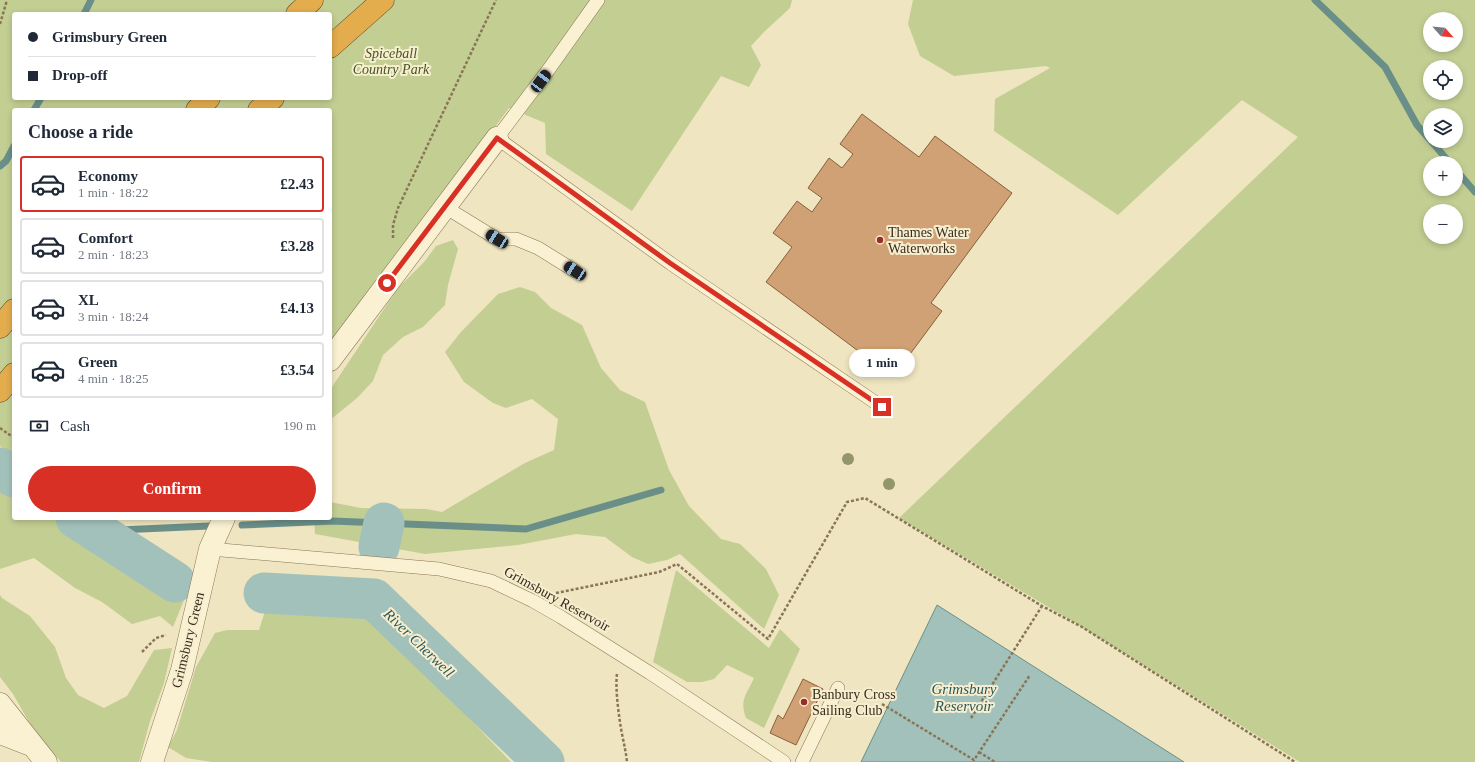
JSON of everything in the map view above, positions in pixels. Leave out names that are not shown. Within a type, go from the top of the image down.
[{"type":"highway","points":[[299,12],[312,0]]},
{"type":"highway","points":[[332,45],[383,0]]},
{"type":"highway","points":[[198,108],[207,100]]},
{"type":"highway","points":[[261,108],[271,100]]},
{"type":"highway","points":[[0,326],[12,312]]},
{"type":"highway","points":[[0,391],[12,376]]},
{"type":"street","points":[[332,357],[396,270],[497,138]]},
{"type":"street","name":"Grimsbury Green","points":[[152,762],[182,670],[209,554],[223,520]]},
{"type":"street","points":[[0,704],[46,762]]},
{"type":"street","points":[[0,732],[32,746]]},
{"type":"lane","points":[[598,0],[549,69],[497,138],[670,263],[882,407]]},
{"type":"lane","points":[[445,207],[497,239],[516,239],[538,248],[575,271]]},
{"type":"lane","name":"Grimsbury Reservoir","points":[[209,554],[439,569],[491,581],[533,601],[561,617],[650,673],[784,762]]},
{"type":"lane","points":[[802,762],[838,688]]},
{"type":"path","points":[[0,24],[7,0]]},
{"type":"path","points":[[396,270],[392,235],[395,216],[496,0]]},
{"type":"path","points":[[0,428],[12,437]]},
{"type":"path","name":"Grimsbury Reservoir","points":[[550,594],[659,572],[677,564],[768,639],[847,502],[865,498],[1042,606],[1082,627],[1295,762]]},
{"type":"path","points":[[971,718],[1042,606]]},
{"type":"path","points":[[882,704],[973,761],[1030,675]]},
{"type":"path","points":[[979,752],[995,762]]},
{"type":"green space","name":"Spiceball Country Park","points":[[0,0],[792,0],[790,8],[751,46],[761,65],[749,87],[721,76],[632,211],[546,154],[545,123],[509,108],[345,331],[332,342],[332,108],[12,108],[12,454],[0,446]]},
{"type":"green space","points":[[913,0],[1475,0],[1475,762],[1300,762],[1082,627],[899,518],[1298,137],[1242,100],[1118,215],[994,131],[995,99],[1050,68],[1046,66],[954,76],[920,56],[908,24]]},
{"type":"green space","points":[[453,240],[458,249],[448,285],[445,305],[423,327],[403,337],[383,355],[373,381],[357,398],[332,418],[332,387],[398,288],[425,261],[436,246]]},
{"type":"green space","points":[[520,287],[535,292],[551,308],[582,325],[601,368],[620,390],[645,402],[669,470],[689,506],[721,539],[740,544],[766,569],[779,595],[764,629],[680,554],[667,560],[648,564],[632,557],[605,537],[576,534],[518,545],[425,554],[315,534],[314,520],[332,520],[332,502],[361,508],[426,509],[442,512],[525,463],[554,450],[558,419],[532,399],[506,408],[493,403],[464,382],[445,352],[461,332],[498,294]]},
{"type":"green space","points":[[0,477],[12,485],[12,520],[67,520],[153,579],[178,590],[184,600],[173,627],[160,616],[132,624],[102,602],[75,588],[34,558],[0,569]]},
{"type":"green space","points":[[676,570],[769,648],[780,629],[800,649],[764,728],[746,718],[743,706],[745,697],[754,678],[727,665],[714,679],[702,682],[687,682],[653,662]]},
{"type":"green space","points":[[0,595],[2,598],[30,616],[55,647],[66,678],[78,695],[104,708],[127,696],[154,650],[172,648],[164,683],[150,721],[139,762],[61,762],[33,729],[13,694],[0,677]]},
{"type":"green space","points":[[266,608],[365,609],[511,762],[212,762],[186,758],[168,747],[177,730],[196,667],[215,633],[227,630],[259,630]]},
{"type":"water","name":"Grimsbury Reservoir","points":[[937,605],[1184,762],[861,762]]},
{"type":"building","name":"Thames Water Waterworks","points":[[862,114],[919,157],[935,136],[1012,193],[931,303],[942,311],[893,377],[766,282],[792,247],[773,233],[797,201],[812,212],[822,198],[808,188],[829,158],[842,168],[853,154],[840,144]]},
{"type":"building","name":"Banbury Cross Sailing Club","points":[[803,679],[823,689],[796,745],[770,733],[778,715],[783,719]]},
{"type":"waterway","points":[[85,12],[91,0]]},
{"type":"waterway","points":[[1315,0],[1385,67],[1417,125],[1423,132]]},
{"type":"waterway","points":[[35,108],[40,100]]},
{"type":"waterway","points":[[1437,148],[1444,156]]},
{"type":"waterway","points":[[0,166],[6,161],[12,150]]},
{"type":"waterway","points":[[1463,178],[1475,192]]},
{"type":"waterway","name":"River Cherwell","points":[[0,468],[12,476]]},
{"type":"waterway","points":[[242,525],[333,521],[526,529],[661,490]]},
{"type":"waterway","name":"River Cherwell","points":[[79,520],[175,582]]},
{"type":"waterway","points":[[379,547],[384,523]]},
{"type":"waterway","points":[[96,531],[209,526]]},
{"type":"waterway","name":"River Cherwell","points":[[264,593],[374,599],[544,762]]},
{"type":"place","name":"Thames Water Waterworks","points":[[880,240]]},
{"type":"place","name":"Banbury Cross Sailing Club","points":[[804,702]]},
{"type":"route","points":[[387,283],[497,138],[670,263],[882,407]]}]
